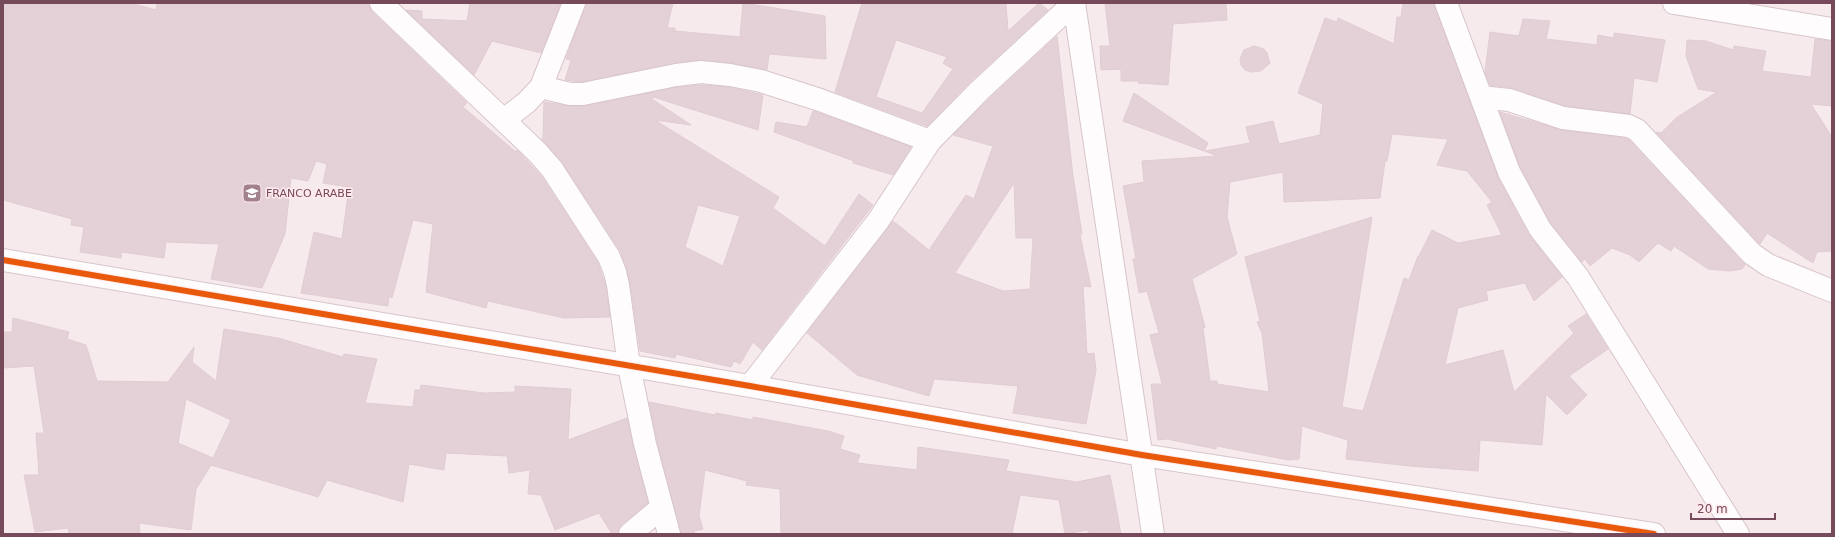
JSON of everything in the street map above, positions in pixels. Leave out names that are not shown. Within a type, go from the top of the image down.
[{"type":"street","points":[[381,3],[538,153],[552,169],[609,257],[618,285],[629,366],[646,444],[669,534]]},
{"type":"street","points":[[504,120],[527,102],[541,88],[574,3]]},
{"type":"street","points":[[750,386],[878,221],[930,141],[979,91],[1074,3]]},
{"type":"street","points":[[1074,3],[1153,534]]},
{"type":"street","points":[[1446,3],[1509,172],[1540,229],[1578,277],[1738,534]]},
{"type":"street","points":[[1674,3],[1832,29]]},
{"type":"street","points":[[541,88],[570,94],[583,94],[676,75],[701,72],[730,75],[761,81],[820,100],[930,141]]},
{"type":"street","points":[[1481,97],[1509,100],[1563,118],[1629,126],[1637,130],[1752,254],[1768,264],[1832,291]]},
{"type":"street","points":[[3,260],[750,386],[1142,455],[1654,534]]},
{"type":"street","points":[[630,534],[662,507]]},
{"type":"building","points":[[3,3],[130,3],[156,10],[157,3],[349,3],[369,5],[372,12],[467,103],[463,107],[516,152],[517,150],[542,177],[598,263],[606,287],[610,317],[564,318],[488,301],[486,308],[426,292],[433,224],[413,220],[392,298],[389,296],[388,306],[301,293],[314,232],[342,239],[349,187],[323,183],[327,164],[316,161],[308,181],[291,178],[285,234],[262,288],[211,279],[219,244],[166,242],[164,258],[121,252],[121,258],[80,252],[84,227],[71,225],[72,219],[3,200]]},
{"type":"building","points":[[470,3],[561,3],[541,53],[492,41],[474,75],[406,10],[422,11],[422,19],[467,21]]},
{"type":"building","points":[[586,3],[673,3],[667,28],[675,28],[675,31],[740,37],[743,3],[825,16],[826,59],[769,54],[767,70],[731,63],[700,60],[674,63],[582,82],[565,80],[571,60],[566,59]]},
{"type":"building","points":[[862,3],[1006,3],[1008,31],[1039,3],[1048,10],[970,82],[927,126],[835,92]],"holes":[[[896,40],[947,57],[943,63],[953,69],[922,113],[876,97]]]},
{"type":"building","points":[[1105,3],[1226,3],[1227,20],[1173,24],[1168,85],[1138,83],[1139,81],[1121,81],[1121,69],[1101,70],[1100,46],[1110,46]]},
{"type":"building","points":[[1403,3],[1434,3],[1498,178],[1529,235],[1562,277],[1534,301],[1525,283],[1486,291],[1488,300],[1458,308],[1445,365],[1503,350],[1514,392],[1574,333],[1568,326],[1586,314],[1608,349],[1569,376],[1587,395],[1567,415],[1546,394],[1542,445],[1480,440],[1478,471],[1346,459],[1348,440],[1302,426],[1299,459],[1288,460],[1217,446],[1216,449],[1167,439],[1158,440],[1151,384],[1162,384],[1150,335],[1159,333],[1147,291],[1139,293],[1133,259],[1136,259],[1123,186],[1144,182],[1142,161],[1217,156],[1205,151],[1250,143],[1246,127],[1273,121],[1279,144],[1320,135],[1323,104],[1298,93],[1325,18],[1337,22],[1338,18],[1394,44],[1397,17],[1401,17]],"holes":[[[1392,134],[1448,139],[1437,165],[1467,171],[1492,202],[1487,205],[1502,235],[1458,243],[1432,230],[1418,256],[1409,280],[1404,278],[1363,411],[1342,407],[1372,217],[1245,257],[1260,321],[1257,322],[1262,333],[1269,392],[1217,384],[1217,381],[1210,381],[1203,328],[1205,327],[1192,279],[1237,254],[1227,217],[1230,182],[1283,172],[1284,202],[1380,198],[1385,161],[1387,161]]]},
{"type":"building","points":[[1523,19],[1550,21],[1546,39],[1597,45],[1598,35],[1614,38],[1614,33],[1665,40],[1657,82],[1634,78],[1630,114],[1566,106],[1513,88],[1490,85],[1485,72],[1490,32],[1519,36]]},
{"type":"building","points":[[1057,36],[1073,176],[1082,234],[1080,235],[1091,287],[1083,286],[1087,354],[1094,353],[1096,370],[1086,424],[1013,413],[1018,386],[934,379],[929,396],[857,375],[807,333],[893,221],[929,250],[966,195],[974,199],[993,146],[953,135],[988,100]],"holes":[[[1014,183],[1016,238],[1033,238],[1030,289],[1003,291],[955,273]]]},
{"type":"building","points":[[1815,39],[1832,41],[1832,106],[1811,104],[1832,137],[1832,251],[1817,252],[1813,263],[1767,233],[1760,244],[1656,132],[1661,133],[1676,118],[1717,92],[1698,89],[1686,56],[1687,40],[1706,41],[1733,50],[1734,46],[1766,51],[1762,71],[1811,77]]},
{"type":"building","points":[[1254,46],[1264,49],[1270,63],[1261,71],[1251,72],[1245,70],[1241,65],[1240,59],[1244,50]]},
{"type":"building","points":[[701,85],[728,87],[763,95],[758,130],[653,97],[652,99],[691,125],[655,120],[779,197],[773,208],[825,246],[859,194],[873,205],[762,350],[753,342],[740,364],[734,361],[731,367],[676,354],[675,358],[640,351],[630,282],[621,252],[562,162],[541,138],[543,140],[544,102],[570,106],[585,106],[678,87]],"holes":[[[698,205],[740,216],[723,266],[685,247]]]},
{"type":"building","points":[[1134,93],[1208,143],[1204,151],[1123,121]]},
{"type":"building","points":[[813,111],[911,147],[893,175],[853,163],[854,161],[774,132],[776,122],[807,127]]},
{"type":"building","points":[[1500,112],[1561,130],[1625,138],[1629,140],[1745,265],[1742,269],[1730,271],[1708,269],[1674,246],[1671,251],[1658,243],[1639,262],[1630,255],[1612,248],[1590,266],[1585,259],[1582,262],[1550,222],[1520,167]]},
{"type":"building","points":[[13,318],[69,332],[67,339],[86,345],[97,381],[168,382],[194,347],[192,362],[216,381],[224,329],[278,338],[343,357],[344,354],[377,359],[365,403],[413,407],[415,390],[420,390],[421,385],[484,393],[515,392],[515,386],[571,389],[568,440],[627,418],[648,503],[622,524],[618,534],[612,534],[599,513],[555,530],[541,495],[528,494],[530,470],[509,473],[507,456],[446,453],[444,470],[409,464],[403,502],[327,480],[318,497],[211,465],[196,489],[191,530],[139,523],[140,534],[69,534],[68,528],[35,532],[24,475],[39,475],[36,433],[44,433],[34,366],[3,368],[3,332],[12,332]],"holes":[[[186,399],[231,420],[213,458],[178,443]]]},
{"type":"building","points":[[649,402],[715,415],[716,413],[753,420],[753,417],[828,431],[844,436],[840,449],[860,455],[857,463],[917,470],[918,447],[1009,460],[1006,471],[1077,482],[1110,475],[1121,534],[1088,534],[1088,530],[1065,534],[1059,500],[1020,495],[1012,534],[781,534],[780,489],[746,485],[747,481],[705,470],[699,516],[703,529],[694,531],[695,534],[681,534],[657,441]]},
{"type":"cycle path","points":[[3,260],[750,386],[1142,455],[1654,534]]},
{"type":"place","name":"FRANCO ARABE","points":[[252,193]]}]
